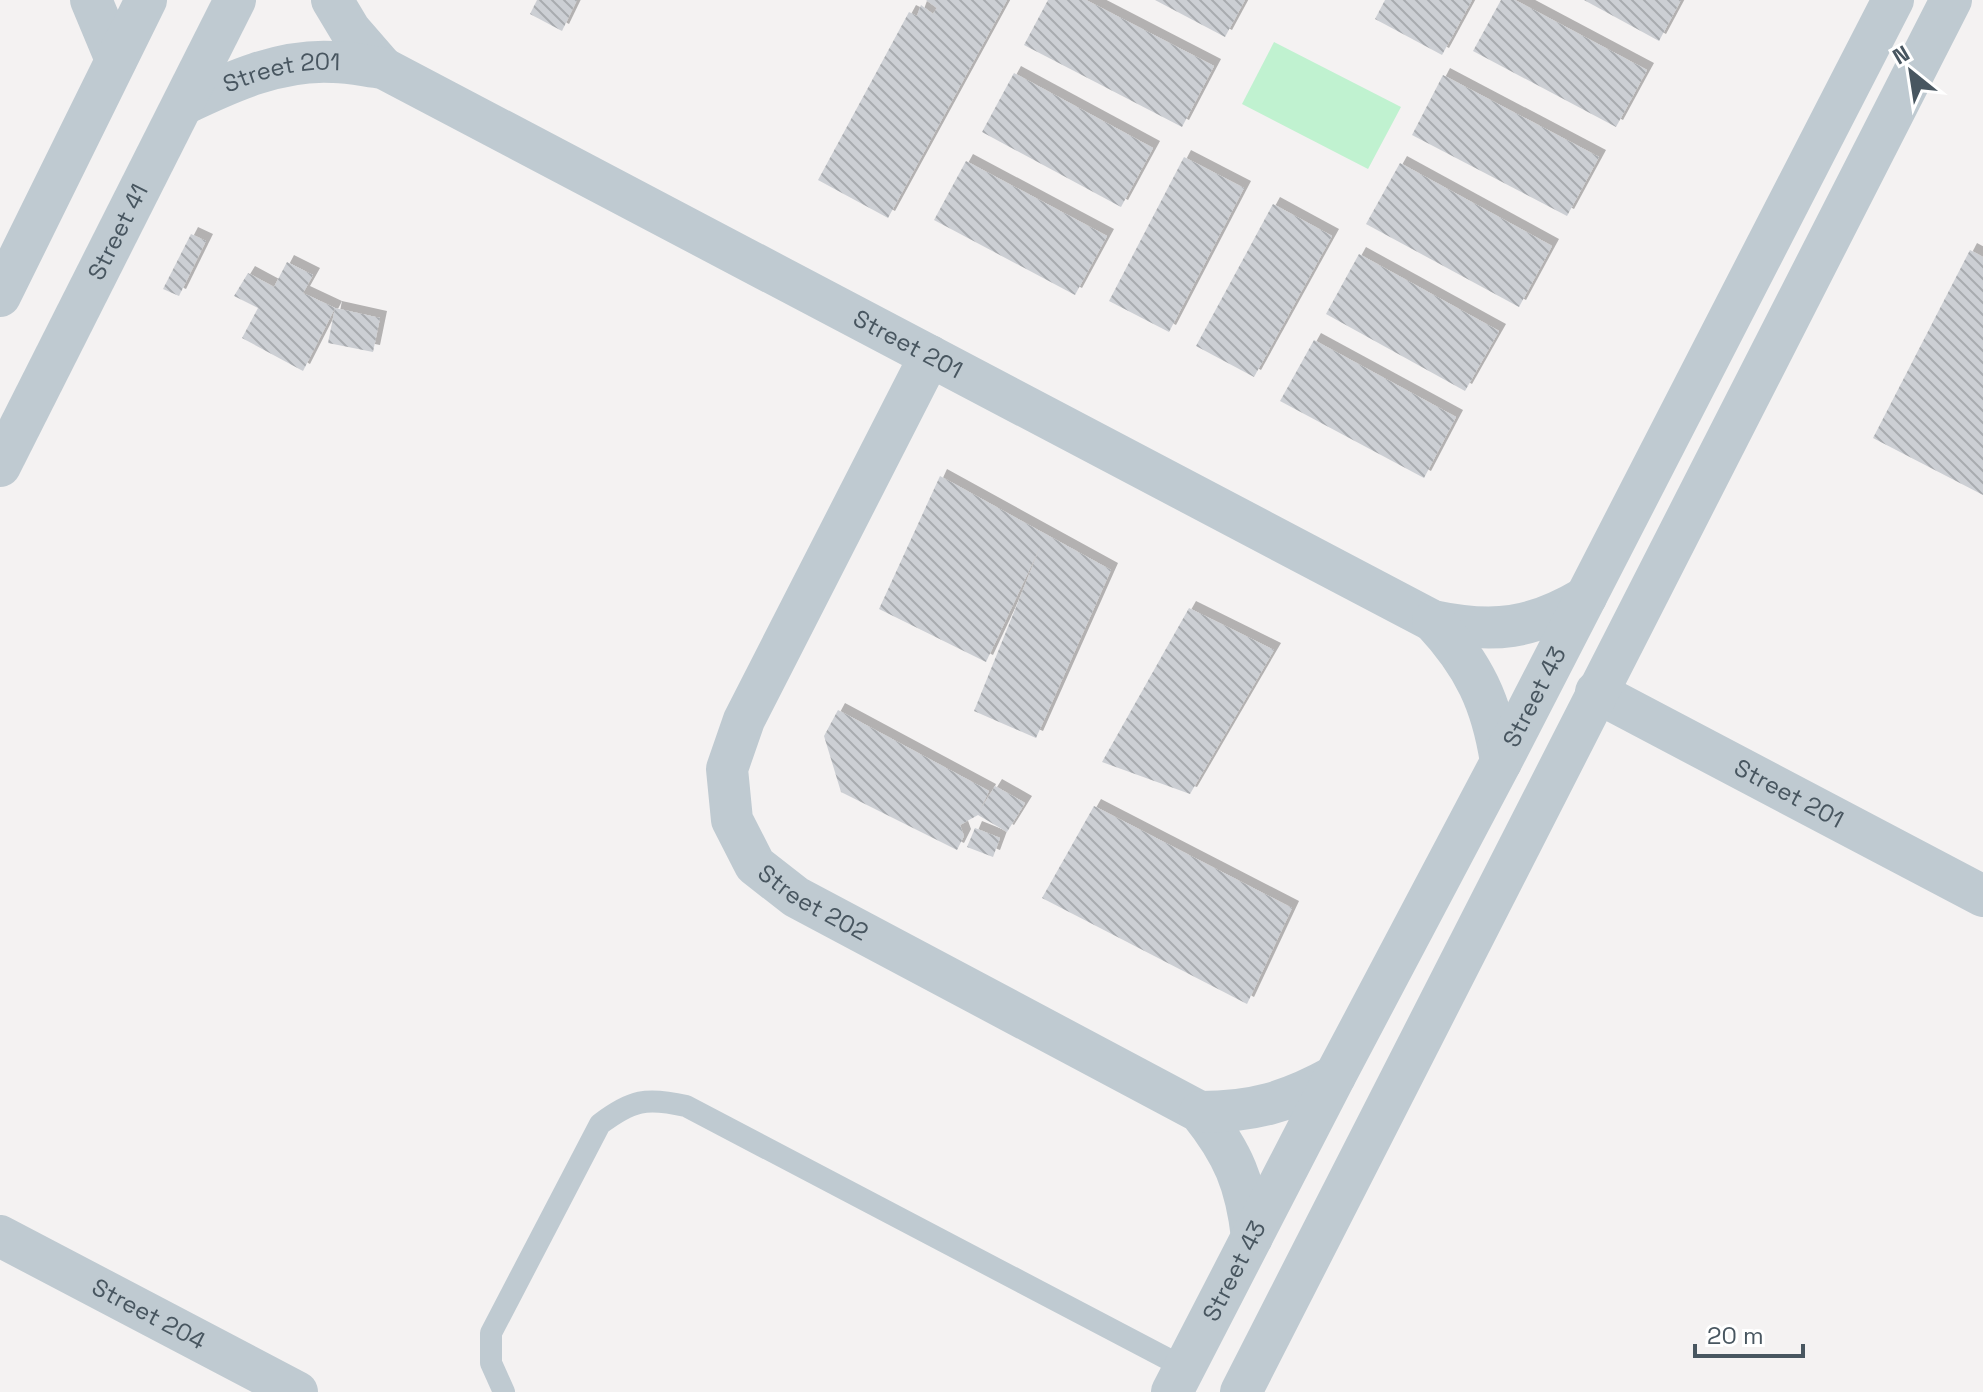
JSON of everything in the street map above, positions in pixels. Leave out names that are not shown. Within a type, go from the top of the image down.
[{"type":"street","points":[[91,0],[116,60]]},
{"type":"street","points":[[0,296],[146,0]]},
{"type":"street","name":"Street 41","points":[[0,466],[235,0]]},
{"type":"street","name":"Street 201","points":[[332,0],[350,30],[383,68]]},
{"type":"street","name":"Street 43","points":[[1178,1380],[1501,762],[1893,0]]},
{"type":"street","points":[[1241,1392],[1951,0]]},
{"type":"street","name":"Street 201","points":[[184,104],[232,81],[281,66],[332,62],[383,68],[1433,621],[1464,628],[1496,629],[1529,624],[1559,613],[1586,597]]},
{"type":"street","name":"Street 202","points":[[930,356],[744,720],[727,769],[732,820],[755,865],[796,897],[1200,1112],[1221,1139],[1238,1170],[1248,1203],[1252,1237]]},
{"type":"street","name":"Street 201","points":[[1433,621],[1455,644],[1487,700],[1501,762]]},
{"type":"street","name":"Street 201","points":[[1596,692],[1983,896]]},
{"type":"street","name":"Street 202","points":[[1200,1112],[1236,1112],[1270,1105],[1304,1093],[1335,1076]]},
{"type":"street","name":"Street 204","points":[[0,1236],[297,1392]]},
{"type":"lane","points":[[504,1392],[491,1363],[491,1333],[600,1124],[625,1106],[655,1099],[686,1106],[1178,1380]]},
{"type":"green space","points":[[1274,42],[1401,107],[1368,169],[1242,104]]},
{"type":"building","points":[[537,0],[577,0],[562,31],[530,14]]},
{"type":"building","points":[[926,0],[1007,0],[888,218],[818,180],[909,12],[917,16],[921,5],[933,14],[937,8]]},
{"type":"building","points":[[1048,0],[1086,0],[1214,66],[1182,127],[1024,45]]},
{"type":"building","points":[[1155,0],[1245,0],[1225,37]]},
{"type":"building","points":[[1385,0],[1472,0],[1442,55],[1375,19]]},
{"type":"building","points":[[1501,0],[1515,0],[1647,70],[1616,127],[1473,51]]},
{"type":"building","points":[[1584,0],[1681,0],[1659,41]]},
{"type":"building","points":[[1014,73],[1153,148],[1121,207],[982,132]]},
{"type":"building","points":[[1443,75],[1599,157],[1567,216],[1412,135]]},
{"type":"building","points":[[1184,157],[1244,188],[1169,332],[1109,301]]},
{"type":"building","points":[[966,161],[1107,236],[1075,295],[934,220]]},
{"type":"building","points":[[1400,163],[1552,246],[1519,307],[1366,224]]},
{"type":"building","points":[[1273,204],[1332,236],[1254,377],[1196,346]]},
{"type":"building","points":[[191,234],[206,241],[179,296],[163,289]]},
{"type":"building","points":[[1970,250],[1983,257],[1983,495],[1873,438]]},
{"type":"building","points":[[1359,254],[1499,331],[1465,391],[1326,314]]},
{"type":"building","points":[[287,262],[313,275],[303,293],[335,308],[303,371],[242,338],[258,308],[234,296],[248,273],[274,287]]},
{"type":"building","points":[[335,308],[380,318],[373,352],[328,343]]},
{"type":"building","points":[[1314,340],[1456,417],[1424,478],[1280,401]]},
{"type":"building","points":[[940,476],[1111,570],[1036,738],[974,711],[1041,545],[986,662],[879,609]]},
{"type":"building","points":[[1189,608],[1274,650],[1190,794],[1102,762]]},
{"type":"building","points":[[838,710],[989,791],[979,812],[995,786],[1025,803],[1007,832],[978,815],[960,825],[964,836],[957,850],[841,792],[824,736]]},
{"type":"building","points":[[1094,806],[1292,908],[1247,1004],[1042,898]]},
{"type":"building","points":[[975,828],[1000,838],[993,857],[967,847]]}]
